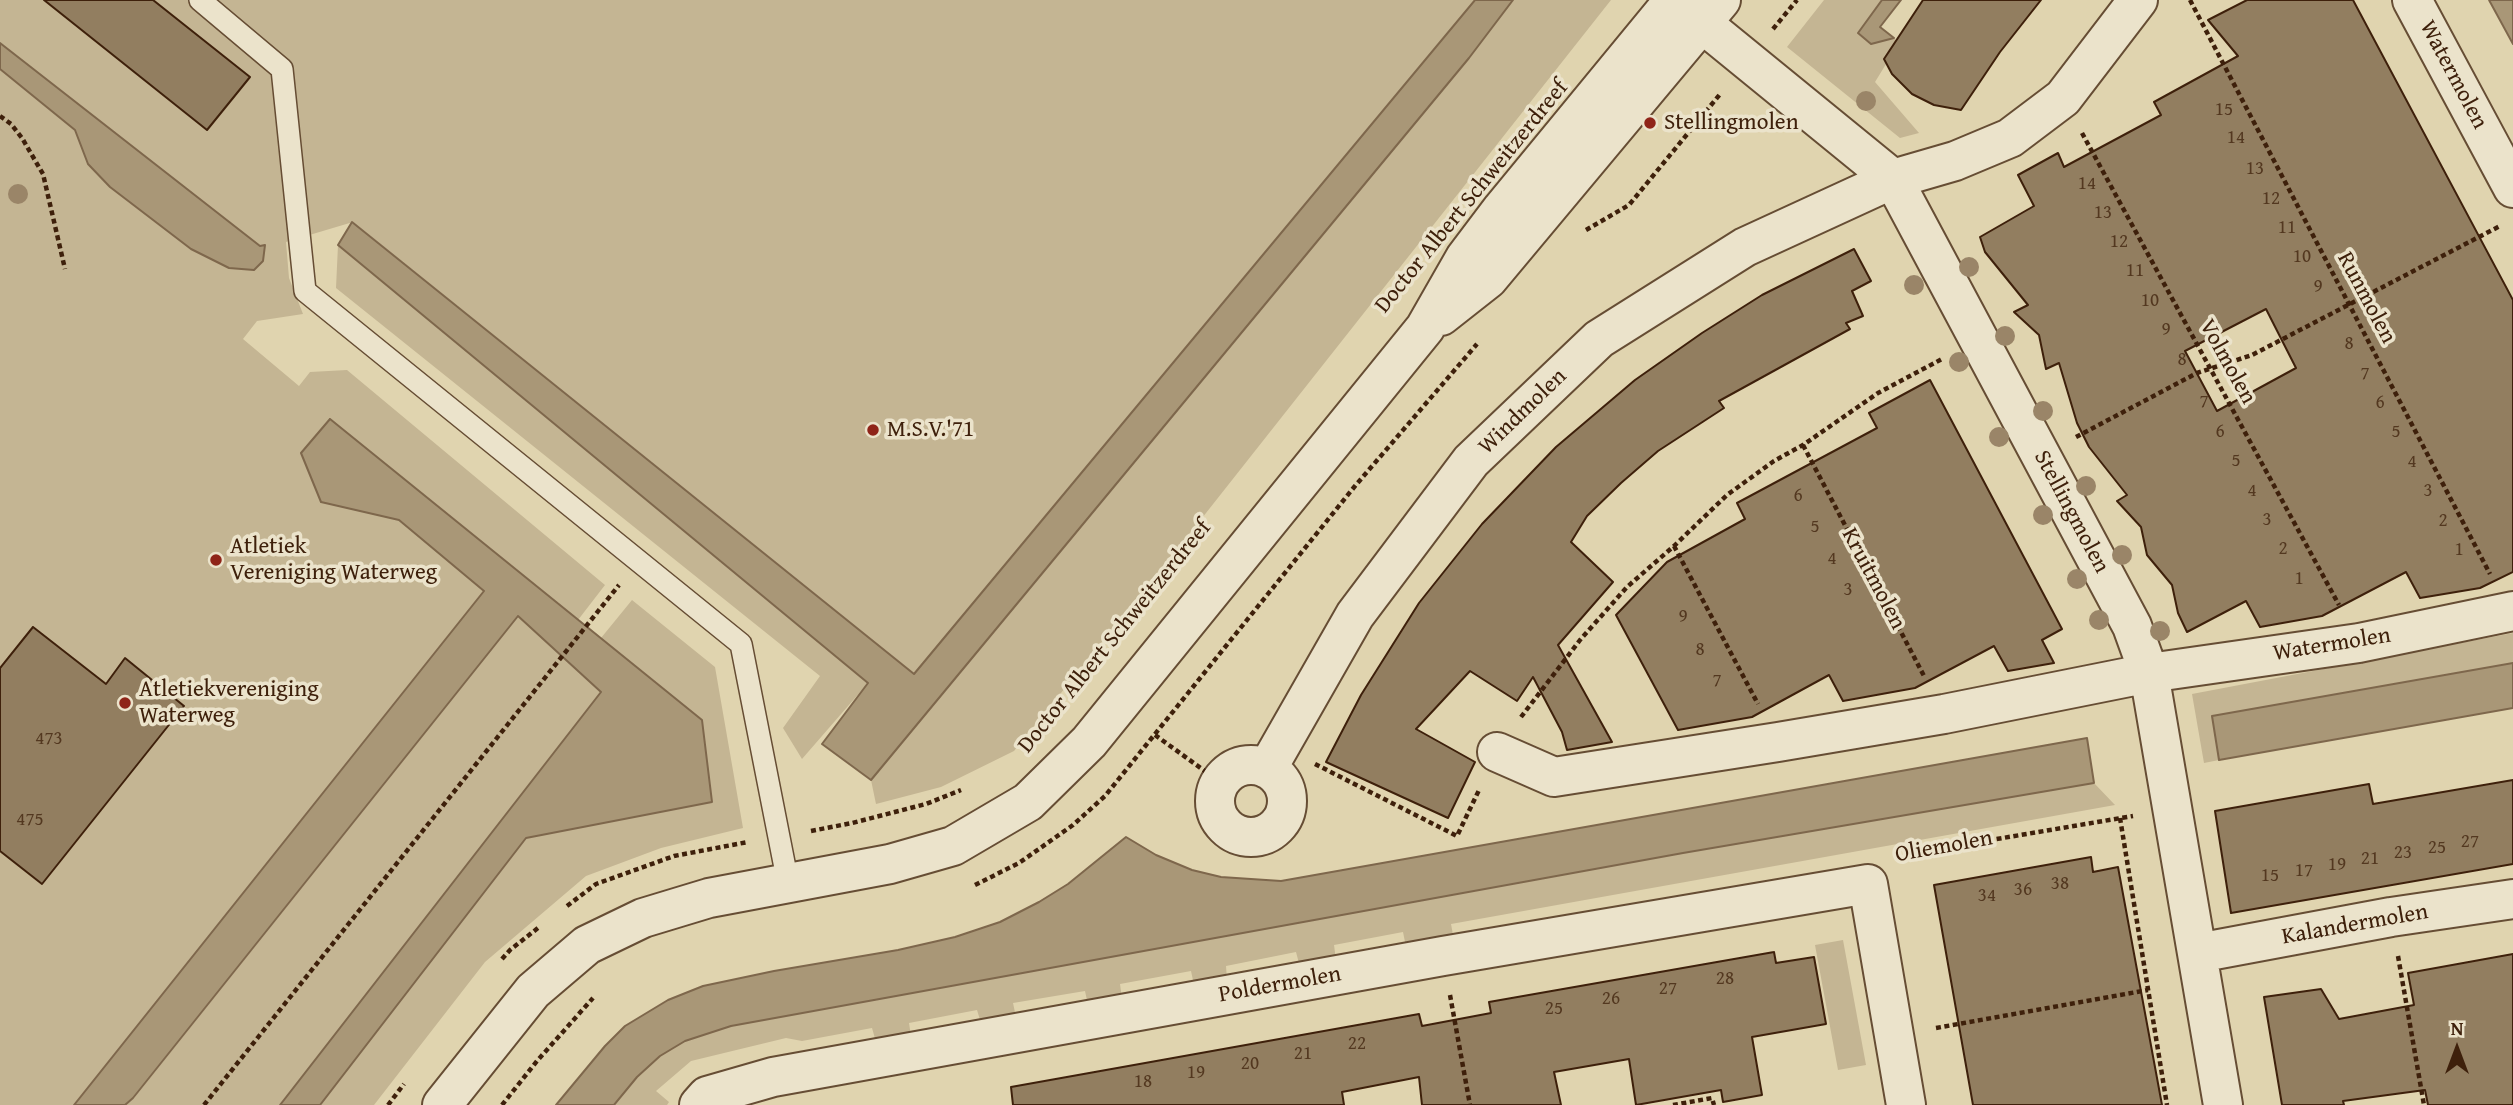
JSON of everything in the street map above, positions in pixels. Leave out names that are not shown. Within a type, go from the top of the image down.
[{"type":"street","points":[[1893,178],[1955,161],[2010,138],[2063,98],[2138,0]]},
{"type":"street","name":"Watermolen","points":[[2412,0],[2513,188]]},
{"type":"street","name":"Stellingmolen","points":[[1699,8],[1893,178],[2132,626],[2149,673],[2223,1105]]},
{"type":"street","name":"Doctor Albert Schweitzerdreef","points":[[442,1105],[533,991],[587,945],[643,918],[709,898],[890,864],[953,846],[1028,802],[1089,741],[1425,328],[1465,258],[1502,209],[1699,8]]},
{"type":"street","name":"Windmolen","points":[[1273,758],[1355,615],[1471,461],[1599,339],[1745,247],[1893,178]]},
{"type":"street","name":"Watermolen","points":[[2149,673],[2359,643],[2512,611]]},
{"type":"street","points":[[1497,752],[1554,777],[1944,714],[2149,673]]},
{"type":"street","points":[[1273,758],[1287,799],[1286,811],[1272,831],[1248,838],[1236,835],[1226,828],[1214,806],[1220,782],[1236,768],[1273,758]]},
{"type":"street","name":"Poldermolen","points":[[699,1105],[707,1096],[774,1077],[1443,956],[1868,884]]},
{"type":"street","name":"Oliemolen","points":[[1868,884],[1906,1105]]},
{"type":"street","name":"Kalandermolen","points":[[2198,953],[2391,917],[2513,899]]},
{"type":"lane","points":[[200,0],[282,69],[305,291],[741,644],[788,883]]},
{"type":"path","name":"Runmolen","points":[[2190,0],[2512,611]]},
{"type":"path","name":"Volmolen","points":[[2063,98],[2359,643]]},
{"type":"path","points":[[0,116],[11,124],[22,138],[43,174],[65,269]]},
{"type":"path","points":[[2041,456],[2197,373],[2252,355],[2351,306],[2501,225]]},
{"type":"path","points":[[1273,758],[1457,835],[1497,752],[1580,640],[1627,587],[1727,495],[1774,461],[1803,445],[1878,393],[1980,339]]},
{"type":"path","name":"Kruitmolen","points":[[1803,445],[1944,714]]},
{"type":"path","points":[[1674,546],[1778,742]]},
{"type":"path","points":[[204,1105],[597,615]]},
{"type":"path","points":[[1155,735],[1220,782]]},
{"type":"path","points":[[564,908],[596,884],[674,856],[852,823],[926,804],[964,789]]},
{"type":"path","name":"Oliemolen","points":[[1868,884],[1884,858],[2173,809]]},
{"type":"path","points":[[2120,818],[2167,1105]]},
{"type":"path","points":[[2391,917],[2424,1105]]},
{"type":"path","points":[[502,960],[510,950],[542,925]]},
{"type":"path","points":[[1443,956],[1470,1105]]},
{"type":"path","points":[[1894,1035],[2148,990]]},
{"type":"path","points":[[502,1105],[593,998]]},
{"type":"path","points":[[388,1105],[412,1074]]},
{"type":"path","points":[[1673,1105],[1712,1098],[1714,1105]]},
{"type":"shaded area","points":[[0,0],[1475,0],[914,674],[353,222],[286,242],[289,278],[303,314],[257,321],[243,339],[299,386],[310,372],[347,370],[605,585],[578,620],[330,419],[321,502],[399,520],[485,591],[74,1105],[0,1105],[0,50],[75,131],[88,163],[110,187],[191,249],[229,268],[264,245],[260,246],[0,43]]},
{"type":"shaded area","points":[[1475,0],[1513,0],[1469,58],[871,780],[822,744],[868,683],[338,245],[352,222],[914,674]]},
{"type":"shaded area","points":[[1513,0],[1611,0],[1176,551],[1014,751],[941,787],[876,804],[871,780],[1469,58]]},
{"type":"shaded area","points":[[1824,0],[1882,0],[1872,15],[1871,44],[1894,38],[1899,43],[1875,82],[1919,133],[1900,138],[1787,47]]},
{"type":"shaded area","points":[[1882,0],[1901,0],[1880,27],[1894,38],[1871,44],[1858,33]]},
{"type":"shaded area","points":[[2489,0],[2513,0],[2513,44]]},
{"type":"shaded area","points":[[0,43],[260,246],[265,245],[263,261],[254,270],[229,268],[191,249],[110,187],[88,164],[75,130],[0,69]]},
{"type":"shaded area","points":[[338,245],[868,683],[802,759],[783,728],[820,676],[336,288]]},
{"type":"shaded area","points":[[330,419],[702,720],[712,802],[526,838],[320,1105],[280,1105],[601,692],[518,616],[133,1098],[125,1105],[74,1105],[484,591],[399,520],[321,502],[301,453]]},
{"type":"shaded area","points":[[632,600],[715,667],[743,828],[661,848],[586,876],[485,962],[374,1105],[320,1105],[526,838],[712,802],[702,720],[601,638]]},
{"type":"shaded area","points":[[519,615],[602,692],[280,1105],[125,1105],[134,1098]]},
{"type":"shaded area","points":[[2513,633],[2513,663],[2212,716],[2219,760],[2204,763],[2192,694]]},
{"type":"shaded area","points":[[2513,663],[2513,708],[2219,760],[2212,716]]},
{"type":"shaded area","points":[[2087,738],[2094,783],[1683,853],[731,1026],[685,1041],[660,1056],[637,1077],[614,1105],[556,1105],[625,1026],[668,1000],[703,986],[898,950],[955,937],[1000,922],[1068,884],[1126,837],[1156,855],[1192,870],[1221,877],[1281,881]]},
{"type":"shaded area","points":[[2094,783],[2115,805],[1451,924],[1454,940],[1406,947],[1403,932],[1334,945],[1336,960],[1300,967],[1296,952],[1226,966],[1227,980],[1194,985],[1191,971],[1120,984],[1122,999],[1088,1005],[1085,991],[1013,1003],[1016,1017],[981,1023],[977,1010],[909,1023],[911,1036],[876,1042],[872,1028],[802,1041],[786,1038],[691,1061],[656,1091],[669,1102],[667,1105],[614,1105],[637,1077],[660,1056],[685,1041],[731,1026],[1683,853]]},
{"type":"shaded area","points":[[1843,940],[1866,1065],[1838,1070],[1815,945]]},
{"type":"building","points":[[44,0],[153,0],[250,77],[207,130]]},
{"type":"building","points":[[1923,0],[2041,0],[2000,52],[1961,110],[1934,105],[1912,94],[1892,74],[1884,59]]},
{"type":"building","points":[[2247,0],[2353,0],[2513,300],[2513,572],[2480,588],[2420,598],[2406,572],[2322,616],[2260,627],[2246,601],[2187,632],[2178,613],[2172,585],[2147,555],[2141,527],[2117,501],[2127,495],[2089,447],[2077,423],[2059,363],[2046,369],[2039,335],[2014,312],[2028,305],[1985,252],[1980,237],[2034,206],[2018,175],[2058,153],[2064,167],[2161,115],[2154,102],[2238,56],[2208,20]],"holes":[[[2266,309],[2296,368],[2217,411],[2185,351]]]},
{"type":"building","points":[[1854,249],[1871,281],[1852,291],[1863,316],[1846,323],[1850,329],[1719,401],[1724,408],[1658,451],[1621,483],[1587,516],[1571,542],[1613,582],[1558,645],[1612,742],[1567,750],[1562,732],[1533,677],[1517,701],[1470,671],[1416,729],[1475,762],[1448,818],[1326,762],[1361,695],[1419,603],[1482,524],[1556,447],[1635,380],[1702,333],[1762,295]]},
{"type":"building","points":[[1930,380],[2062,629],[2042,640],[2054,663],[2008,671],[1994,646],[1915,688],[1843,701],[1829,675],[1752,717],[1678,730],[1616,615],[1667,562],[1745,519],[1737,503],[1877,428],[1869,413]]},
{"type":"building","points":[[33,627],[106,684],[125,658],[184,706],[42,884],[0,851],[0,668]]},
{"type":"building","points":[[2513,780],[2513,864],[2231,913],[2215,811],[2369,784],[2373,804]]},
{"type":"building","points":[[2091,857],[2093,872],[2118,867],[2162,1105],[1973,1105],[1934,885]]},
{"type":"building","points":[[1774,952],[1776,963],[1814,957],[1826,1024],[1752,1037],[1762,1095],[1723,1102],[1721,1090],[1636,1105],[1629,1059],[1554,1072],[1561,1105],[1422,1105],[1419,1077],[1342,1092],[1344,1105],[1013,1105],[1011,1087],[1419,1014],[1422,1026],[1491,1013],[1489,1002]]},
{"type":"building","points":[[2513,954],[2513,1105],[2428,1105],[2425,1090],[2343,1101],[2344,1105],[2282,1105],[2264,997],[2321,989],[2339,1019],[2414,1005],[2408,973]]},
{"type":"place","name":"Stellingmolen","points":[[1650,123]]},
{"type":"place","name":"M.S.V.'71","points":[[873,430]]},
{"type":"place","name":"Atletiek Vereniging Waterweg","points":[[216,560]]},
{"type":"place","name":"Atletiekvereniging Waterweg","points":[[125,703]]}]
